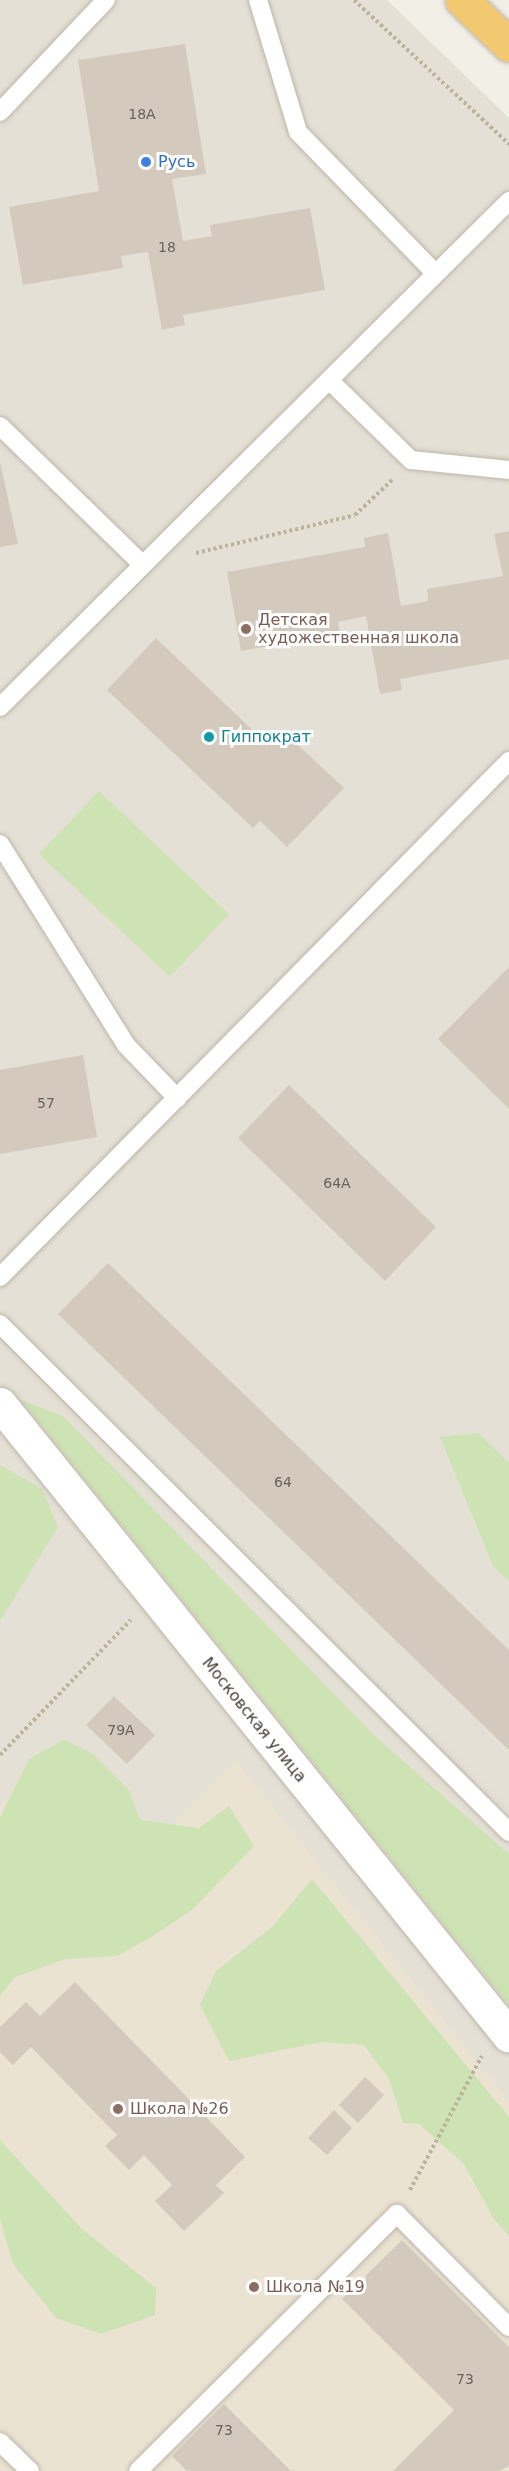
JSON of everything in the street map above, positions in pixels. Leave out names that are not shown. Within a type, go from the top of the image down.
[{"type":"highway","points":[[462,0],[509,45]]},
{"type":"street","name":"Московская улица","points":[[0,1404],[504,2030]]},
{"type":"lane","points":[[0,111],[106,0]]},
{"type":"lane","points":[[258,0],[298,132],[435,273]]},
{"type":"lane","points":[[0,707],[509,201]]},
{"type":"lane","points":[[329,380],[411,460],[509,470]]},
{"type":"lane","points":[[0,426],[143,565]]},
{"type":"lane","points":[[0,1277],[509,762]]},
{"type":"lane","points":[[0,844],[126,1046],[177,1098]]},
{"type":"lane","points":[[0,1324],[509,1832]]},
{"type":"lane","points":[[138,2471],[397,2214],[509,2327]]},
{"type":"lane","points":[[0,2442],[30,2471]]},
{"type":"path","points":[[354,0],[509,144]]},
{"type":"path","points":[[143,565],[355,515],[411,460]]},
{"type":"path","points":[[0,1755],[155,1596]]},
{"type":"path","points":[[397,2214],[504,2030]]},
{"type":"shaded area","points":[[0,0],[387,0],[509,118],[509,2471],[0,2471]]},
{"type":"shaded area","name":"Школа №19","points":[[235,1760],[509,2102],[509,2471],[0,2471],[0,1807],[43,1763],[139,1860]]},
{"type":"green space","points":[[99,791],[229,914],[170,977],[39,854]]},
{"type":"green space","points":[[21,1400],[63,1416],[375,1736],[509,1854],[509,2005]]},
{"type":"green space","points":[[478,1433],[509,1463],[509,1581],[493,1566],[440,1437]]},
{"type":"green space","points":[[0,1465],[42,1489],[58,1527],[0,1621]]},
{"type":"green space","points":[[64,1740],[92,1753],[129,1790],[140,1820],[199,1828],[229,1806],[254,1846],[192,1910],[153,1936],[117,1956],[65,1959],[15,1977],[0,1996],[0,1817],[29,1759]]},
{"type":"green space","points":[[312,1879],[509,2117],[509,2236],[494,2219],[464,2164],[419,2124],[403,2123],[389,2079],[364,2045],[321,2042],[229,2061],[200,2005],[216,1971],[273,1926]]},
{"type":"green space","points":[[0,2140],[82,2229],[156,2288],[155,2315],[101,2334],[56,2318],[13,2264],[0,2219]]},
{"type":"building","points":[[185,44],[206,174],[172,179],[183,241],[212,236],[210,225],[310,208],[325,290],[183,315],[185,325],[162,330],[148,252],[121,256],[123,268],[23,285],[9,207],[99,191],[78,60]]},
{"type":"building","points":[[0,462],[18,544],[0,547]]},
{"type":"building","points":[[509,531],[509,659],[400,679],[402,690],[380,694],[366,616],[338,622],[340,633],[241,651],[227,572],[365,547],[364,538],[388,533],[401,606],[428,601],[427,589],[503,576],[494,534]]},
{"type":"building","name":"Гиппократ","points":[[156,638],[268,745],[282,730],[344,788],[287,847],[260,821],[253,828],[107,690]]},
{"type":"building","points":[[509,967],[509,1109],[438,1039]]},
{"type":"building","points":[[83,1055],[97,1137],[0,1154],[0,1070]]},
{"type":"building","points":[[289,1085],[436,1227],[385,1281],[238,1138]]},
{"type":"building","points":[[108,1263],[509,1650],[509,1750],[58,1314]]},
{"type":"building","points":[[114,1696],[155,1735],[127,1764],[86,1725]]},
{"type":"building","points":[[75,1982],[245,2157],[216,2185],[224,2193],[184,2231],[155,2201],[172,2185],[144,2155],[129,2170],[105,2146],[117,2135],[31,2047],[13,2065],[0,2052],[0,2027],[26,2002],[40,2016]]},
{"type":"building","points":[[365,2077],[384,2095],[358,2123],[339,2105]]},
{"type":"building","points":[[334,2110],[352,2128],[327,2155],[308,2138]]},
{"type":"building","points":[[402,2240],[509,2347],[509,2466],[499,2471],[393,2471],[454,2410],[342,2299]]},
{"type":"building","points":[[224,2404],[291,2471],[187,2471],[172,2456]]},
{"type":"place","name":"Русь","points":[[146,162]]},
{"type":"place","name":"Детская художественная школа","points":[[246,629]]},
{"type":"place","name":"Гиппократ","points":[[209,737]]},
{"type":"place","name":"Школа №26","points":[[118,2109]]},
{"type":"place","name":"Школа №19","points":[[254,2287]]}]
